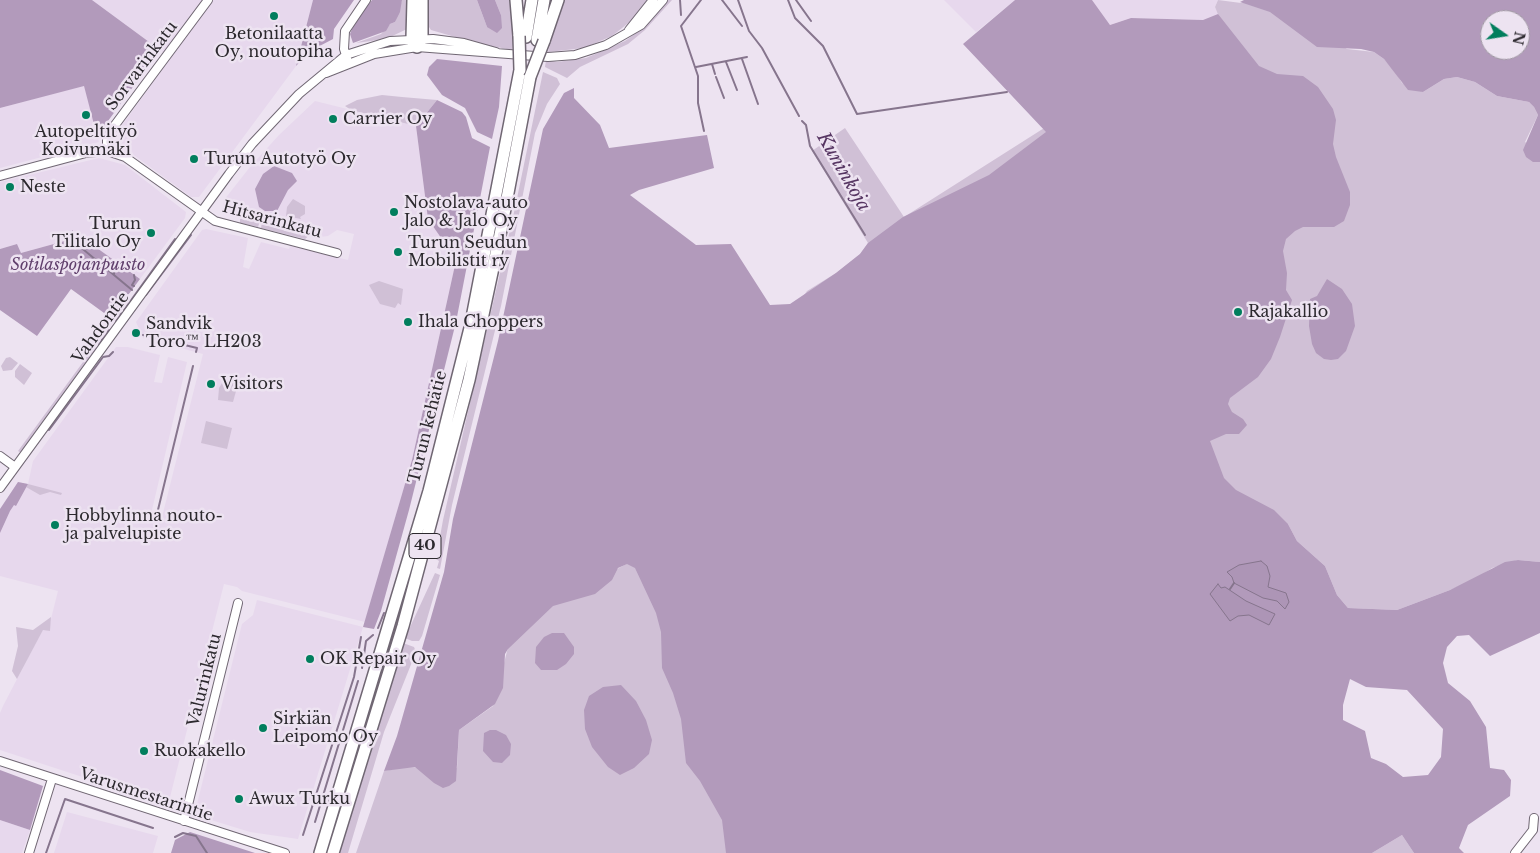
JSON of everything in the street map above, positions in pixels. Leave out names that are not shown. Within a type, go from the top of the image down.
[{"type":"highway","points":[[413,0],[417,41]]},
{"type":"highway","points":[[417,41],[422,0]]},
{"type":"highway","points":[[516,0],[531,38]]},
{"type":"highway","points":[[524,77],[531,38],[532,0]]},
{"type":"highway","points":[[524,77],[531,38],[544,0]]},
{"type":"highway","points":[[531,38],[558,0]]},
{"type":"highway","name":"Turun kehätie","points":[[320,853],[429,491],[470,328],[524,77]]},
{"type":"highway","name":"Turun kehätie","points":[[333,853],[402,626],[462,408],[483,321],[524,77]]},
{"type":"street","name":"Sorvarinkatu","points":[[108,151],[107,140],[112,129],[208,0]]},
{"type":"street","points":[[348,59],[344,43],[347,27],[366,0]]},
{"type":"street","name":"Vahdontie","points":[[628,32],[653,0]]},
{"type":"street","name":"Vahdontie","points":[[0,488],[252,144],[299,94],[324,74],[348,59],[390,41],[417,41],[548,57],[575,55],[599,48],[641,25],[663,0]]},
{"type":"street","points":[[0,176],[86,153],[108,151]]},
{"type":"street","name":"Hitsarinkatu","points":[[108,151],[125,157],[201,212],[221,223],[337,253]]},
{"type":"street","points":[[0,456],[15,467]]},
{"type":"street","name":"Valurinkatu","points":[[184,821],[238,603]]},
{"type":"street","name":"Varusmestarintie","points":[[0,761],[285,853]]},
{"type":"street","points":[[29,853],[52,779]]},
{"type":"street","points":[[1515,853],[1533,830],[1534,818]]},
{"type":"shaded area","points":[[92,0],[313,0],[296,66],[199,197],[191,197],[120,145],[117,132],[171,58]]},
{"type":"shaded area","points":[[402,0],[411,0],[407,29],[386,39],[356,43],[381,34],[390,24],[395,22]]},
{"type":"shaded area","points":[[425,0],[477,0],[487,27],[501,15],[495,0],[513,0],[514,30],[512,50],[476,43],[431,30],[425,21]]},
{"type":"shaded area","points":[[562,0],[649,0],[636,17],[612,36],[584,48],[548,52]]},
{"type":"shaded area","points":[[666,0],[672,0],[645,30],[628,44],[580,67],[567,78],[545,67],[546,60],[557,62],[586,58],[625,41],[643,28]]},
{"type":"shaded area","points":[[944,0],[1015,0],[976,32]]},
{"type":"shaded area","points":[[1092,0],[1218,0],[1215,7],[1218,14],[1203,20],[1131,18],[1110,25]]},
{"type":"shaded area","points":[[1218,0],[1241,3],[1268,0],[1347,49],[1374,52],[1384,59],[1395,71],[1402,83],[1423,92],[1444,79],[1457,77],[1475,82],[1497,96],[1529,102],[1534,107],[1538,115],[1525,142],[1540,151],[1540,562],[1518,560],[1492,568],[1474,580],[1397,610],[1348,608],[1337,595],[1325,566],[1297,541],[1288,524],[842,853],[356,853],[384,771],[404,767],[457,768],[459,730],[493,706],[513,628],[626,564],[807,291],[836,273],[860,254],[868,243],[812,151],[845,128],[904,217],[1219,17],[1215,7]]},
{"type":"shaded area","points":[[543,72],[557,78],[560,84],[547,104],[535,133],[501,306],[452,505],[440,569],[437,568],[439,561],[436,559],[443,520],[515,208]]},
{"type":"shaded area","points":[[84,85],[99,142],[0,168],[0,108]]},
{"type":"shaded area","points":[[382,95],[437,100],[416,126],[351,110],[345,106],[357,100]]},
{"type":"shaded area","points":[[315,101],[416,126],[428,219],[448,248],[457,256],[412,460],[365,622],[242,591],[237,587],[224,584],[168,805],[0,750],[0,713],[43,629],[50,631],[50,623],[58,591],[0,576],[0,509],[18,482],[28,484],[33,461],[116,347],[128,347],[160,355],[154,382],[162,383],[168,357],[187,362],[151,514],[154,522],[157,522],[159,517],[162,517],[203,354],[143,338],[136,322],[202,230],[206,229],[248,238],[243,267],[249,269],[261,242],[289,249],[290,246],[348,260],[354,234],[337,230],[328,236],[320,237],[229,214],[223,206],[224,200],[250,167],[279,135]]},
{"type":"shaded area","points":[[99,158],[125,165],[186,212],[185,218],[140,279],[72,230],[72,239],[21,253],[17,244],[0,249],[0,182]]},
{"type":"shaded area","points":[[293,199],[305,206],[305,214],[300,217],[301,219],[286,216],[287,207]]},
{"type":"shaded area","points":[[240,216],[260,221],[258,227],[240,223]]},
{"type":"shaded area","points":[[262,222],[311,234],[305,239],[261,228]]},
{"type":"shaded area","points":[[379,281],[403,289],[401,305],[398,303],[395,308],[380,304],[369,285]]},
{"type":"shaded area","points":[[94,347],[98,348],[21,453],[18,451]]},
{"type":"shaded area","points":[[10,357],[18,363],[12,370],[3,371],[1,366],[6,358]]},
{"type":"shaded area","points":[[20,364],[32,373],[24,385],[15,377],[15,371]]},
{"type":"shaded area","points":[[230,379],[238,384],[233,402],[218,400],[219,388],[224,380]]},
{"type":"shaded area","points":[[206,421],[232,428],[227,449],[201,443]]},
{"type":"shaded area","points":[[28,484],[62,493],[61,495],[50,492],[40,495],[26,487]]},
{"type":"shaded area","points":[[1261,561],[1267,566],[1270,576],[1268,587],[1286,593],[1289,602],[1285,609],[1277,601],[1263,598],[1234,583],[1232,577],[1227,572],[1239,565]]},
{"type":"shaded area","points":[[435,573],[440,575],[422,636],[419,641],[412,641],[405,638]]},
{"type":"shaded area","points":[[1218,584],[1221,588],[1225,587],[1246,601],[1275,614],[1269,625],[1249,615],[1238,616],[1230,621],[1210,594]]},
{"type":"shaded area","points":[[257,600],[363,627],[298,839],[250,832],[198,816],[195,812],[242,624],[253,615]]},
{"type":"shaded area","points":[[51,617],[50,631],[43,630],[17,679],[12,671],[18,646],[16,627],[33,630]]},
{"type":"shaded area","points":[[403,643],[414,647],[416,652],[384,732],[348,853],[339,853]]},
{"type":"shaded area","points":[[67,812],[158,836],[153,853],[54,853]]},
{"type":"shaded area","points":[[0,820],[30,830],[22,853],[0,853]]},
{"type":"shaded area","points":[[1402,835],[1414,853],[1372,853]]},
{"type":"green space","points":[[0,0],[92,0],[160,50],[97,136],[84,86],[0,108]]},
{"type":"green space","points":[[313,0],[354,0],[334,29],[333,39],[310,51],[296,66]]},
{"type":"green space","points":[[372,0],[402,0],[400,12],[395,22],[390,24],[386,31],[353,43],[350,34],[355,22]]},
{"type":"green space","points":[[477,0],[495,0],[501,15],[502,28],[497,33],[487,27]]},
{"type":"green space","points":[[1015,0],[1092,0],[1110,25],[1131,18],[1203,20],[1218,14],[1259,66],[1277,74],[1303,76],[1318,87],[1333,109],[1336,120],[1333,144],[1336,157],[1350,192],[1350,205],[1344,221],[1334,227],[1303,227],[1286,239],[1283,251],[1287,273],[1286,290],[1292,300],[1280,337],[1271,359],[1258,377],[1230,398],[1228,404],[1232,412],[1243,419],[1247,425],[1239,434],[1226,434],[1210,441],[1224,478],[1236,490],[1274,510],[1288,524],[1297,541],[1325,566],[1337,595],[1348,608],[1397,610],[1450,590],[1505,562],[1518,560],[1540,562],[1540,633],[1490,656],[1469,635],[1457,636],[1447,647],[1443,663],[1448,683],[1470,701],[1486,727],[1490,768],[1504,770],[1511,780],[1510,796],[1468,825],[1459,848],[1464,853],[1414,853],[1402,835],[1372,853],[726,853],[722,820],[700,781],[686,763],[681,719],[673,693],[662,668],[661,632],[656,613],[635,568],[627,564],[618,568],[612,580],[595,594],[553,606],[508,649],[505,654],[503,688],[495,704],[459,730],[456,781],[443,788],[415,767],[384,771],[397,736],[444,572],[453,519],[498,341],[543,129],[564,93],[574,88],[574,98],[600,125],[609,148],[707,135],[714,168],[639,190],[630,195],[696,245],[731,244],[770,305],[790,304],[836,273],[860,254],[868,243],[903,217],[989,175],[1046,132],[963,44]],"holes":[[[1350,679],[1366,687],[1407,690],[1443,729],[1441,757],[1428,775],[1403,777],[1386,764],[1371,758],[1365,731],[1343,720],[1343,705]]]},
{"type":"green space","points":[[1244,0],[1540,0],[1540,162],[1533,162],[1526,157],[1523,150],[1538,115],[1529,102],[1497,96],[1475,82],[1457,77],[1444,79],[1423,92],[1408,90],[1384,59],[1374,52],[1361,49],[1317,47],[1270,12],[1240,2]]},
{"type":"green space","points":[[437,59],[502,66],[499,107],[492,139],[477,132],[465,108],[442,95],[427,75],[429,67]]},
{"type":"green space","points":[[437,100],[462,112],[466,117],[472,138],[490,147],[456,322],[409,510],[381,611],[374,629],[363,627],[412,460],[457,256],[448,248],[428,219],[416,126]]},
{"type":"green space","points":[[274,166],[292,173],[297,181],[288,190],[277,211],[265,211],[259,207],[255,189],[263,174]]},
{"type":"green space","name":"Sotilaspojanpuisto","points":[[72,230],[140,279],[111,318],[71,289],[37,336],[0,310],[0,249],[17,244],[21,253],[72,239]]},
{"type":"green space","points":[[1327,279],[1342,289],[1352,304],[1355,326],[1346,351],[1338,359],[1331,360],[1324,359],[1316,353],[1312,344],[1309,326],[1310,299],[1317,296]]},
{"type":"green space","points":[[18,482],[28,484],[16,506],[14,505],[10,511],[0,533],[0,509]]},
{"type":"green space","points":[[552,633],[564,633],[574,647],[574,654],[566,664],[557,670],[541,670],[535,663],[536,647],[544,637]]},
{"type":"green space","points":[[621,685],[636,701],[646,720],[652,740],[649,754],[634,768],[620,775],[608,767],[592,747],[585,729],[584,710],[589,696],[603,687]]},
{"type":"green space","points":[[496,730],[506,735],[511,744],[510,755],[502,763],[493,762],[483,751],[484,733]]},
{"type":"green space","points":[[0,770],[43,786],[30,830],[0,820]]},
{"type":"green space","points":[[190,832],[255,853],[171,853],[175,840]]},
{"type":"waterway","points":[[680,0],[681,15]]},
{"type":"waterway","points":[[701,0],[681,26],[698,76],[698,103],[704,131]]},
{"type":"waterway","points":[[722,0],[742,26]]},
{"type":"waterway","name":"Kuninkoja","points":[[738,0],[749,31],[762,48],[799,116]]},
{"type":"waterway","points":[[788,0],[795,18],[823,46],[857,114],[1007,92]]},
{"type":"waterway","points":[[796,0],[811,21]]},
{"type":"waterway","points":[[696,67],[747,57]]},
{"type":"waterway","points":[[742,59],[758,104]]},
{"type":"waterway","points":[[726,62],[737,90]]},
{"type":"waterway","points":[[712,64],[715,74]]},
{"type":"waterway","points":[[716,77],[724,98]]},
{"type":"waterway","name":"Kuninkoja","points":[[802,121],[806,125],[810,146],[865,235]]},
{"type":"waterway","points":[[146,295],[191,235]]},
{"type":"waterway","points":[[124,310],[175,239]]},
{"type":"waterway","points":[[72,240],[132,290]]},
{"type":"waterway","points":[[114,274],[115,262]]},
{"type":"waterway","points":[[134,275],[135,280],[132,285],[134,286]]},
{"type":"waterway","points":[[116,321],[121,313]]},
{"type":"waterway","points":[[99,344],[109,330]]},
{"type":"waterway","points":[[143,335],[197,348],[196,352]]},
{"type":"waterway","points":[[49,430],[103,357],[109,356],[113,352]]},
{"type":"waterway","points":[[156,518],[193,366]]},
{"type":"waterway","points":[[1230,589],[1234,583]]},
{"type":"waterway","points":[[378,628],[384,613]]},
{"type":"waterway","points":[[362,668],[366,641],[373,635]]},
{"type":"waterway","points":[[303,835],[354,677],[361,637]]},
{"type":"waterway","points":[[315,822],[358,681]]},
{"type":"waterway","points":[[46,853],[65,799],[153,828]]},
{"type":"waterway","points":[[175,837],[183,833],[196,836],[207,853]]},
{"type":"place","name":"Betonilaatta Oy, noutopiha","points":[[274,16]]},
{"type":"place","name":"Autopeltityö Koivumäki","points":[[86,115]]},
{"type":"place","name":"Carrier Oy","points":[[333,119]]},
{"type":"place","name":"Turun Autotyö Oy","points":[[194,159]]},
{"type":"place","name":"Neste","points":[[10,187]]},
{"type":"place","name":"Nostolava-auto Jalo & Jalo Oy","points":[[394,212]]},
{"type":"place","name":"Turun Tilitalo Oy","points":[[151,233]]},
{"type":"place","name":"Turun Seudun Mobilistit ry","points":[[398,252]]},
{"type":"place","name":"Rajakallio","points":[[1238,312]]},
{"type":"place","name":"Ihala Choppers","points":[[408,322]]},
{"type":"place","name":"Sandvik Toro™ LH203","points":[[136,333]]},
{"type":"place","name":"Visitors","points":[[211,384]]},
{"type":"place","name":"Hobbylinna nouto- ja palvelupiste","points":[[55,525]]},
{"type":"place","name":"OK Repair Oy","points":[[310,659]]},
{"type":"place","name":"Sirkiän Leipomo Oy","points":[[263,728]]},
{"type":"place","name":"Ruokakello","points":[[144,751]]},
{"type":"place","name":"Awux Turku","points":[[239,799]]}]
